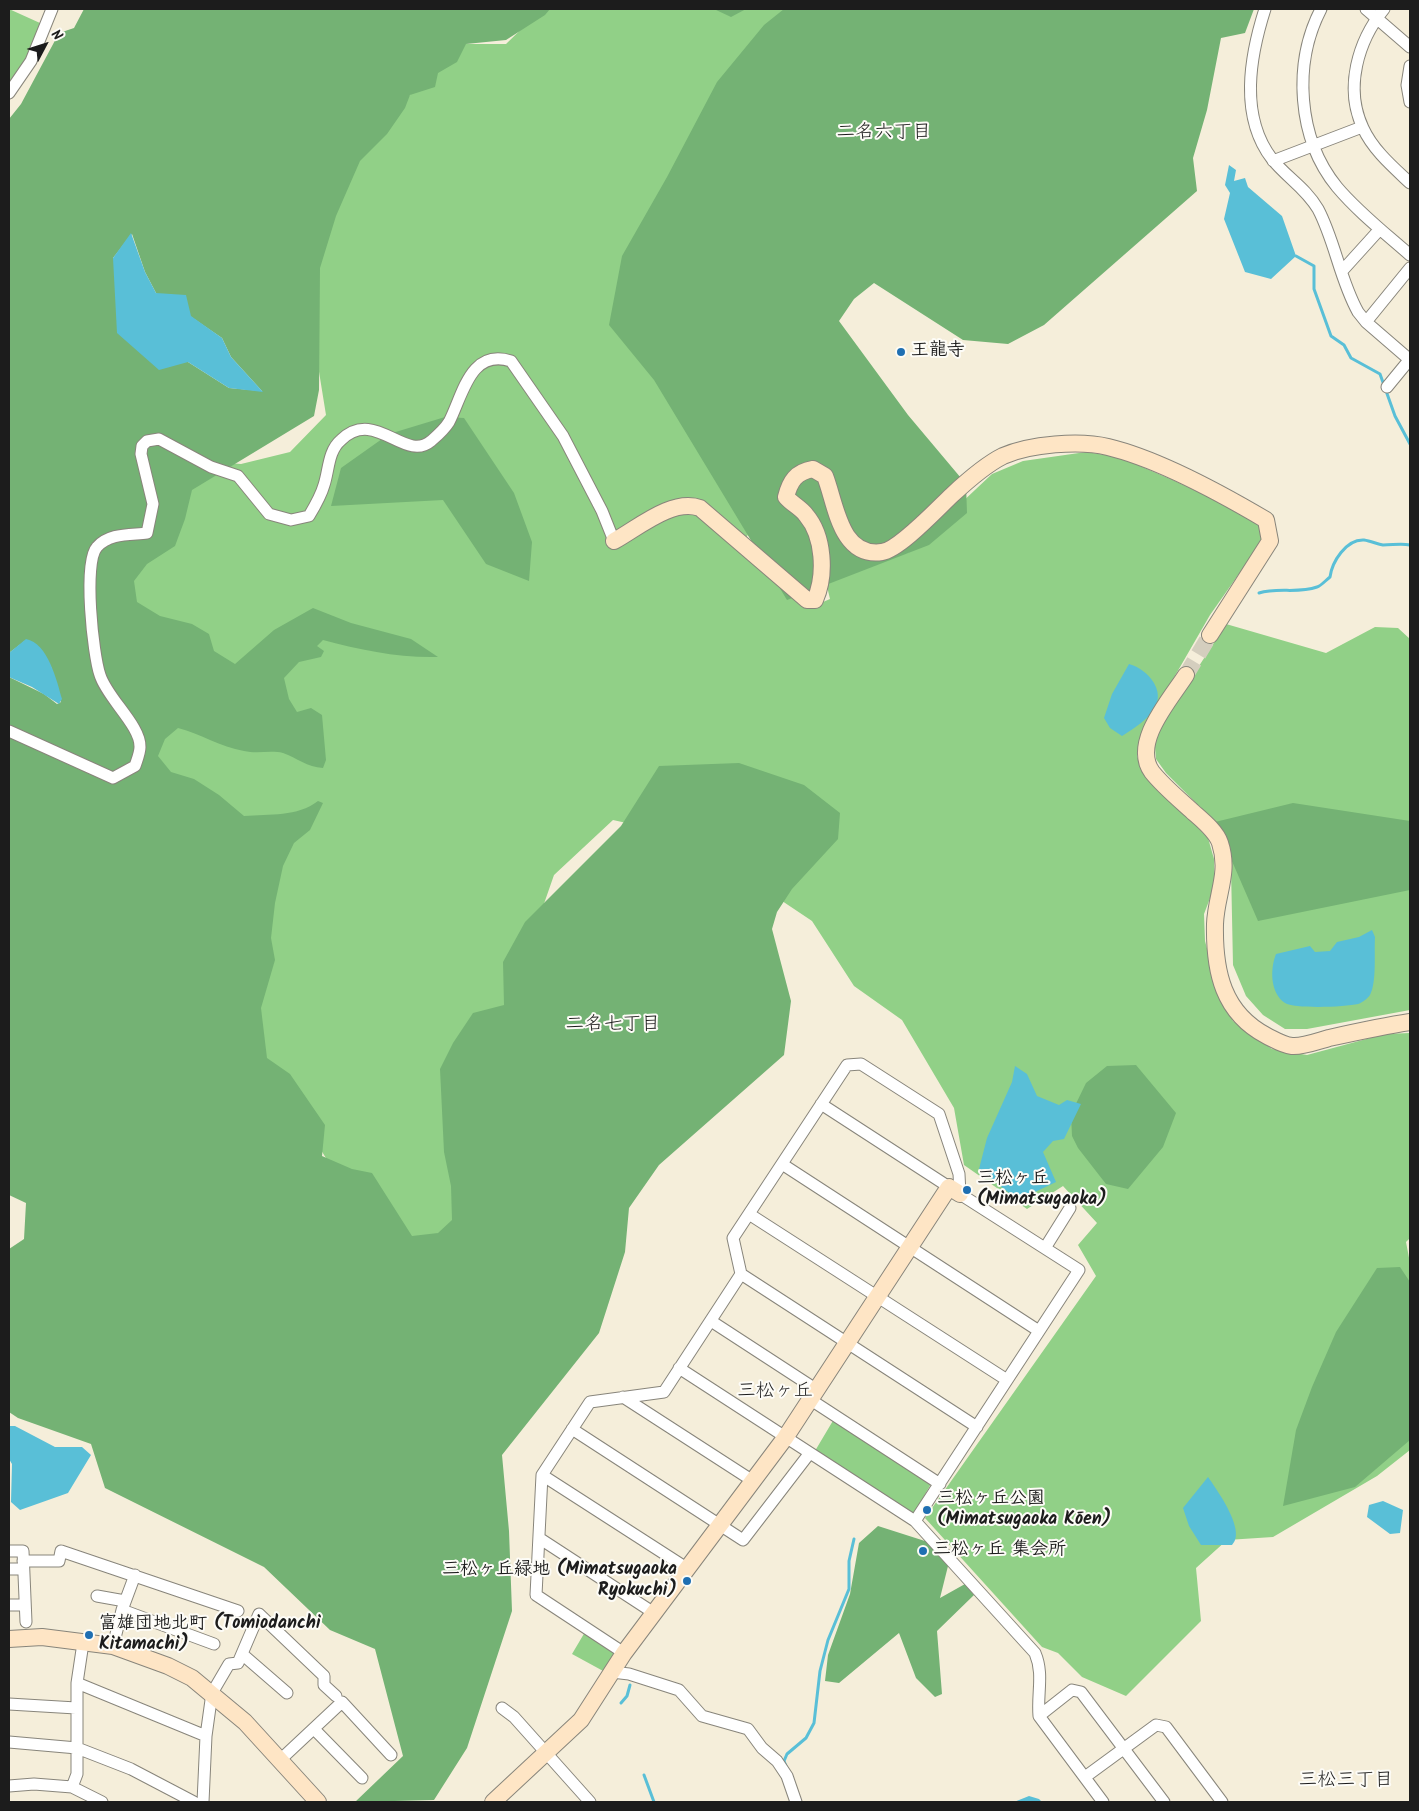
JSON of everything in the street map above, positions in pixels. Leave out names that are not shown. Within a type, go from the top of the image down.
[{"type":"street","points":[[9,93],[31,61],[52,9]]},
{"type":"street","points":[[1265,9],[1255,42],[1250,89],[1254,122],[1265,150],[1273,161],[1292,177],[1317,208],[1352,302],[1366,322],[1410,360],[1387,387]]},
{"type":"street","points":[[1321,9],[1310,34],[1302,79],[1303,102],[1314,145],[1320,160],[1336,186],[1410,255]]},
{"type":"street","points":[[1366,9],[1380,13],[1410,46]]},
{"type":"street","points":[[1380,13],[1366,37],[1355,69],[1356,98],[1362,127],[1380,153],[1410,183]]},
{"type":"street","points":[[1410,66],[1407,85],[1410,102]]},
{"type":"street","points":[[1273,161],[1362,127]]},
{"type":"street","points":[[1342,271],[1380,229]]},
{"type":"street","points":[[1366,322],[1410,268]]},
{"type":"street","points":[[9,732],[113,778],[135,766],[140,748],[138,734],[112,699],[100,674],[90,589],[90,560],[96,548],[109,537],[147,532],[153,504],[141,454],[142,446],[147,441],[159,439],[212,467],[238,476],[261,507],[269,514],[291,520],[301,519],[309,516],[320,497],[330,458],[339,441],[357,430],[369,428],[411,446],[428,444],[444,431],[462,390],[476,369],[485,361],[502,358],[511,361],[563,436],[602,511],[614,542],[665,512],[690,505],[700,508],[807,600],[816,600],[822,560],[821,551],[805,513],[792,505],[786,497],[790,483],[800,473],[813,469],[825,476],[844,534],[857,548],[884,552],[900,543],[961,488],[1002,457],[1015,452],[1046,446],[1082,445],[1108,447],[1148,461],[1229,498],[1266,520],[1270,541],[1210,635]]},
{"type":"street","points":[[1186,675],[1147,735],[1146,760],[1152,772],[1205,823],[1219,840],[1224,860],[1222,890],[1215,923],[1216,953],[1226,996],[1232,1007],[1242,1020],[1260,1033],[1293,1046],[1410,1022]]},
{"type":"street","points":[[493,1802],[581,1720],[624,1653],[721,1526],[785,1438],[814,1395],[848,1343],[878,1297],[910,1247],[955,1190],[959,1174],[939,1114],[861,1064],[847,1065],[733,1238],[741,1274],[848,1343],[977,1427]]},
{"type":"street","points":[[821,1104],[1079,1270],[916,1521]]},
{"type":"street","points":[[782,1164],[1039,1331]]},
{"type":"street","points":[[1045,1248],[1070,1208]]},
{"type":"street","points":[[749,1214],[1007,1380]]},
{"type":"street","points":[[624,1653],[536,1595],[542,1475],[590,1402],[664,1392],[741,1274]]},
{"type":"street","points":[[711,1321],[940,1484]]},
{"type":"street","points":[[679,1368],[809,1454],[916,1521],[1035,1653],[1042,1675],[1038,1701],[1039,1716],[1103,1802]]},
{"type":"street","points":[[623,1397],[753,1481]]},
{"type":"street","points":[[572,1429],[743,1540],[809,1454]]},
{"type":"street","points":[[542,1475],[688,1569]]},
{"type":"street","points":[[539,1538],[654,1614]]},
{"type":"street","points":[[9,1551],[23,1551],[26,1622]]},
{"type":"street","points":[[9,1569],[23,1565],[59,1561],[61,1551],[238,1611]]},
{"type":"street","points":[[113,1646],[135,1575]]},
{"type":"street","points":[[97,1596],[214,1644]]},
{"type":"street","points":[[9,1605],[24,1605]]},
{"type":"street","points":[[203,1802],[206,1736],[212,1693],[229,1664],[238,1663],[259,1614],[324,1676],[324,1684],[336,1696]]},
{"type":"street","points":[[9,1639],[42,1638],[113,1646],[168,1666],[192,1678],[245,1722],[318,1802]]},
{"type":"street","points":[[72,1787],[77,1774],[77,1684],[83,1643]]},
{"type":"street","points":[[242,1654],[287,1693]]},
{"type":"street","points":[[612,1672],[629,1674],[679,1690],[702,1716],[748,1729],[762,1748],[777,1761],[786,1776],[796,1802]]},
{"type":"street","points":[[77,1684],[206,1736]]},
{"type":"street","points":[[1039,1716],[1072,1690],[1082,1692],[1164,1802]]},
{"type":"street","points":[[279,1761],[342,1702],[391,1755]]},
{"type":"street","points":[[9,1704],[76,1708]]},
{"type":"street","points":[[502,1708],[514,1717],[545,1754],[590,1802]]},
{"type":"street","points":[[1085,1777],[1156,1725],[1166,1727],[1222,1802]]},
{"type":"street","points":[[314,1729],[362,1778]]},
{"type":"street","points":[[9,1742],[78,1748],[131,1769],[194,1802]]},
{"type":"street","points":[[9,1786],[34,1784],[72,1787],[102,1802]]},
{"type":"green space","points":[[9,9],[40,23],[24,64],[12,81],[9,79]]},
{"type":"green space","points":[[84,9],[550,9],[545,15],[506,40],[466,44],[457,62],[438,73],[435,87],[410,95],[405,108],[387,134],[360,161],[336,216],[320,268],[319,390],[314,416],[192,490],[185,519],[175,546],[147,564],[134,581],[137,602],[160,616],[192,624],[209,634],[214,651],[235,664],[274,630],[313,608],[351,623],[411,639],[438,657],[380,653],[323,640],[317,646],[324,651],[321,657],[299,662],[284,678],[289,699],[297,712],[311,708],[322,715],[326,760],[323,768],[307,764],[283,753],[249,752],[235,749],[178,728],[165,739],[158,756],[171,772],[194,779],[219,795],[244,816],[292,812],[301,810],[318,801],[323,803],[310,830],[294,843],[283,866],[275,903],[271,938],[275,960],[261,1008],[267,1058],[290,1074],[325,1125],[322,1156],[352,1169],[372,1173],[412,1236],[438,1233],[452,1220],[451,1186],[444,1152],[440,1069],[453,1043],[473,1013],[504,1005],[503,962],[525,922],[621,826],[659,766],[739,763],[804,785],[840,813],[838,839],[792,889],[777,912],[772,929],[791,1001],[784,1055],[659,1165],[629,1208],[625,1252],[599,1333],[502,1455],[509,1531],[512,1611],[467,1748],[434,1800],[355,1802],[403,1756],[375,1649],[330,1630],[264,1567],[105,1488],[91,1444],[18,1418],[9,1412],[9,1249],[24,1239],[26,1203],[9,1195],[9,677],[44,694],[57,704],[61,702],[51,667],[26,640],[9,653],[9,119],[21,104],[59,33],[74,28]],"holes":[[[132,234],[145,272],[156,293],[222,338],[231,357],[262,391],[229,388],[188,362],[113,258]]]},
{"type":"green space","points":[[542,9],[817,9],[756,516],[742,548],[809,608],[830,599],[820,557],[908,553],[992,474],[1023,461],[1086,452],[1119,457],[1175,481],[1258,521],[1262,541],[1210,615],[1142,733],[1137,756],[1145,774],[1208,838],[1214,859],[1215,885],[1204,914],[1205,941],[1219,994],[1233,1021],[1272,1049],[1307,1055],[1385,1034],[1410,1033],[1410,1238],[1406,1242],[1410,1263],[1410,1450],[1377,1476],[1273,1537],[1227,1540],[1196,1568],[1201,1621],[1126,1696],[1082,1677],[1058,1653],[1042,1647],[925,1518],[1096,1276],[1078,1245],[1097,1223],[1063,1186],[1027,1209],[964,1165],[954,1108],[902,1020],[854,986],[812,921],[685,836],[613,820],[554,875],[516,984],[474,1216],[412,1246],[332,1168],[249,1032],[160,784],[106,551],[166,458],[241,464],[290,452],[326,415],[310,316],[320,192],[457,44],[506,44]]},
{"type":"green space","points":[[714,9],[746,9],[731,17]]},
{"type":"green space","points":[[784,9],[1254,9],[1245,33],[1221,38],[1207,110],[1193,158],[1197,191],[1044,325],[1008,344],[963,340],[874,283],[854,299],[839,321],[908,415],[966,484],[967,513],[929,545],[787,600],[654,380],[609,325],[622,256],[667,177],[717,82],[764,25]]},
{"type":"green space","points":[[445,417],[464,418],[514,493],[532,542],[529,581],[486,564],[443,500],[331,506],[341,468],[389,434]]},
{"type":"green space","points":[[1226,624],[1326,653],[1375,627],[1398,628],[1410,639],[1410,1010],[1307,1029],[1285,1029],[1263,1015],[1246,996],[1233,965],[1231,868],[1215,822],[1166,773],[1156,759],[1154,736]]},
{"type":"green space","points":[[1293,803],[1410,821],[1410,890],[1258,921],[1215,822]]},
{"type":"green space","points":[[1136,1065],[1176,1113],[1163,1147],[1128,1189],[1106,1184],[1078,1148],[1072,1136],[1071,1114],[1086,1083],[1107,1066]]},
{"type":"green space","points":[[1400,1267],[1410,1282],[1410,1440],[1355,1487],[1283,1506],[1296,1430],[1336,1332],[1377,1268]]},
{"type":"green space","points":[[834,1419],[931,1484],[913,1515],[812,1456]]},
{"type":"green space","points":[[878,1526],[928,1542],[948,1566],[940,1598],[965,1584],[974,1595],[937,1631],[942,1694],[935,1697],[916,1678],[899,1633],[839,1683],[825,1681],[828,1655],[850,1594],[859,1543]]},
{"type":"green space","points":[[585,1632],[614,1652],[615,1655],[605,1672],[572,1654]]},
{"type":"water","points":[[1229,165],[1236,170],[1234,181],[1245,178],[1248,187],[1282,216],[1296,256],[1271,279],[1245,272],[1224,219],[1230,193],[1225,185]]},
{"type":"water","points":[[131,233],[145,272],[156,293],[186,295],[191,316],[222,338],[231,357],[263,392],[229,388],[188,362],[159,370],[117,333],[113,258]]},
{"type":"water","points":[[26,639],[34,642],[46,655],[62,699],[59,704],[32,687],[9,677],[9,653]]},
{"type":"water","points":[[1129,664],[1143,671],[1152,679],[1158,700],[1155,707],[1144,720],[1122,736],[1110,728],[1104,718],[1112,694]]},
{"type":"water","points":[[1372,930],[1375,937],[1374,975],[1370,995],[1365,1000],[1352,1005],[1309,1007],[1290,1005],[1280,999],[1274,987],[1272,973],[1276,954],[1310,946],[1315,952],[1330,951],[1337,942],[1359,937]]},
{"type":"water","points":[[1015,1066],[1027,1074],[1037,1096],[1059,1105],[1067,1100],[1081,1104],[1064,1139],[1053,1141],[1043,1152],[1056,1182],[1035,1192],[1023,1204],[979,1169],[987,1138],[1012,1082]]},
{"type":"water","points":[[9,1426],[15,1426],[55,1447],[82,1447],[91,1455],[68,1493],[20,1510],[11,1502],[12,1464],[9,1459]]},
{"type":"water","points":[[1208,1477],[1224,1501],[1233,1521],[1236,1539],[1232,1545],[1201,1545],[1189,1526],[1183,1508]]},
{"type":"water","points":[[1383,1501],[1403,1510],[1400,1533],[1390,1534],[1367,1517],[1369,1505]]},
{"type":"water","points":[[1029,1796],[1042,1802],[1014,1802]]},
{"type":"waterway","points":[[1296,256],[1314,266],[1314,289],[1331,336],[1344,345],[1351,358],[1380,374],[1395,416],[1410,444]]},
{"type":"waterway","points":[[1259,593],[1266,591],[1303,590],[1319,586],[1330,577],[1331,571],[1341,552],[1351,543],[1357,541],[1364,540],[1383,545],[1410,545]]},
{"type":"waterway","points":[[786,1766],[784,1761],[787,1754],[806,1738],[814,1723],[820,1671],[828,1640],[849,1589],[849,1561],[854,1539]]},
{"type":"waterway","points":[[621,1703],[627,1696],[630,1685]]},
{"type":"waterway","points":[[644,1775],[654,1802]]},
{"type":"tunnel","points":[[1186,675],[1210,635]]},
{"type":"place","name":"王龍寺","points":[[901,352]]},
{"type":"place","name":"三松ヶ丘 (Mimatsugaoka)","points":[[967,1190]]},
{"type":"place","name":"三松ヶ丘公園 (Mimatsugaoka Kōen)","points":[[927,1510]]},
{"type":"place","name":"三松ヶ丘 集会所","points":[[923,1551]]},
{"type":"place","name":"三松ヶ丘緑地 (Mimatsugaoka Ryokuchi)","points":[[687,1581]]},
{"type":"place","name":"富雄団地北町 (Tomiodanchi Kitamachi)","points":[[89,1635]]},
{"type":"district","name":"二名六丁目","points":[[884,134]]},
{"type":"district","name":"二名七丁目","points":[[613,1026]]},
{"type":"district","name":"三松ヶ丘","points":[[775,1393]]},
{"type":"district","name":"三松三丁目","points":[[1346,1782]]}]
